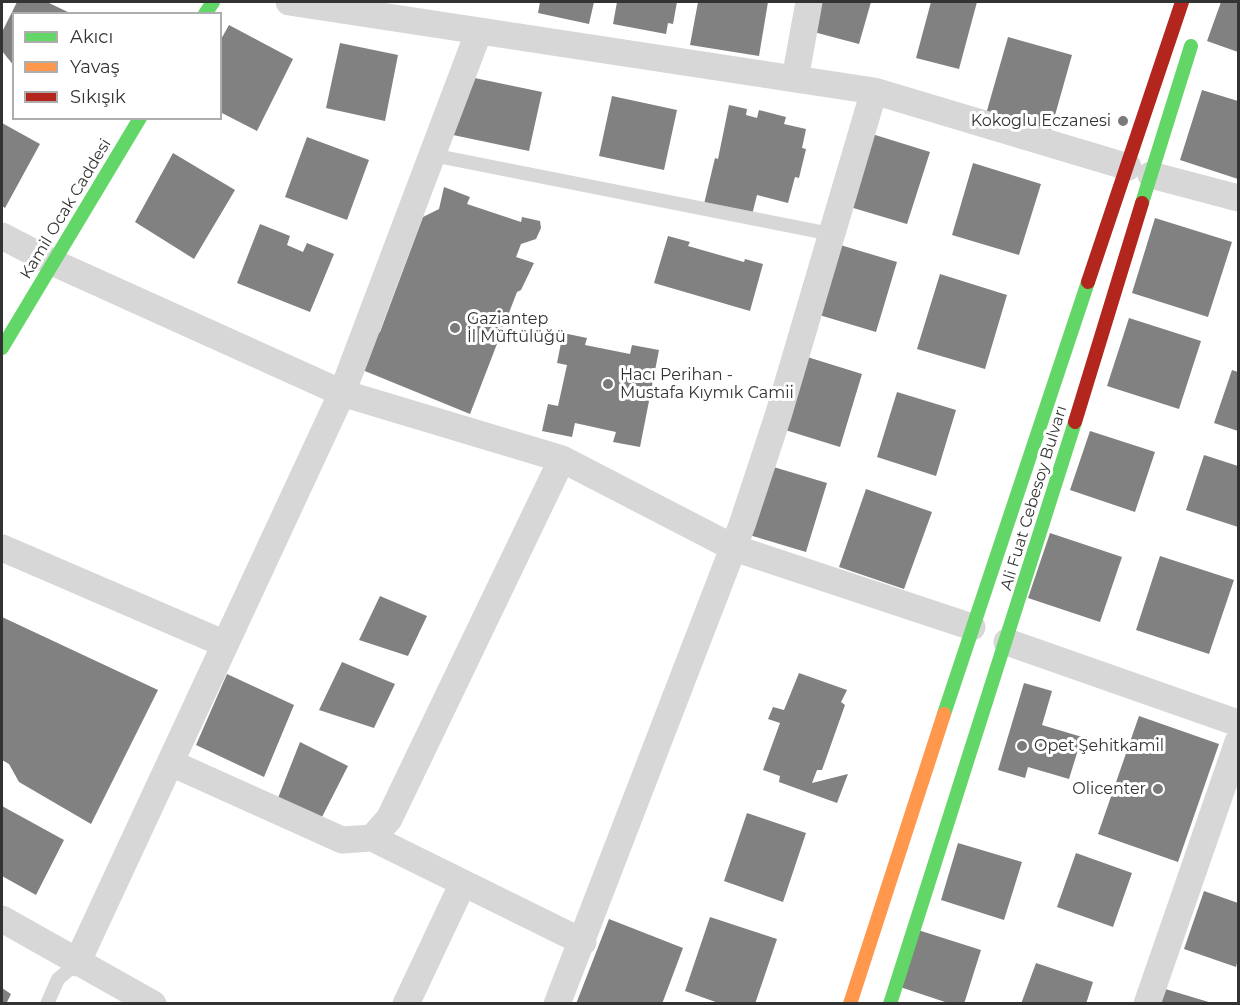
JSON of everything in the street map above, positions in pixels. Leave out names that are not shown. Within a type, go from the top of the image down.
[{"type":"street","points":[[290,2],[874,91],[1140,171],[1239,198]]},
{"type":"street","points":[[795,79],[809,2]]},
{"type":"street","points":[[850,1004],[972,627],[1140,171],[1182,2]]},
{"type":"street","points":[[77,963],[342,393],[479,31]]},
{"type":"street","name":"Ali Fuat Cebesoy Bulvarı","points":[[890,1004],[1007,642],[1140,171],[1195,34]]},
{"type":"street","points":[[557,1004],[583,942],[734,548],[778,416],[874,91]]},
{"type":"street","name":"Kamil Ocak Caddesi","points":[[2,348],[139,120]]},
{"type":"street","points":[[2,236],[52,262],[342,393],[562,459],[734,548],[972,627]]},
{"type":"street","points":[[372,838],[389,819],[562,459]]},
{"type":"street","points":[[2,548],[225,644]]},
{"type":"street","points":[[1007,642],[1239,723]]},
{"type":"street","points":[[1147,1004],[1239,742]]},
{"type":"street","points":[[171,763],[342,840],[372,838],[583,942]]},
{"type":"street","points":[[406,1004],[463,883]]},
{"type":"street","points":[[2,919],[153,1004]]},
{"type":"lane","points":[[432,155],[831,234]]},
{"type":"lane","points":[[47,1004],[58,980],[77,963]]},
{"type":"building","points":[[17,2],[47,2],[68,12],[12,12]]},
{"type":"building","points":[[540,2],[594,2],[589,24],[538,13]]},
{"type":"building","points":[[617,2],[677,2],[673,24],[668,23],[666,34],[613,24]]},
{"type":"building","points":[[698,2],[768,2],[759,56],[690,45]]},
{"type":"building","points":[[818,2],[871,2],[859,44],[810,31]]},
{"type":"building","points":[[931,2],[977,2],[959,69],[916,58]]},
{"type":"building","points":[[1221,2],[1238,2],[1238,52],[1207,41]]},
{"type":"building","points":[[12,12],[12,64],[2,51],[2,32]]},
{"type":"building","points":[[229,25],[293,59],[257,131],[222,113],[222,37]]},
{"type":"building","points":[[1008,37],[1072,55],[1050,133],[986,114]]},
{"type":"building","points":[[340,43],[398,55],[385,121],[326,108]]},
{"type":"building","points":[[465,76],[542,92],[529,151],[453,135]]},
{"type":"building","points":[[1202,90],[1238,101],[1238,179],[1180,160]]},
{"type":"building","points":[[612,96],[677,110],[664,170],[599,156]]},
{"type":"building","points":[[729,105],[747,109],[746,115],[757,118],[759,110],[786,117],[784,124],[806,129],[802,148],[806,149],[799,178],[795,177],[788,203],[757,195],[752,215],[704,204],[715,158],[718,159]]},
{"type":"building","points":[[2,123],[40,144],[5,208],[2,206]]},
{"type":"building","points":[[872,134],[930,152],[907,224],[850,207]]},
{"type":"building","points":[[307,137],[369,160],[347,220],[285,197]]},
{"type":"building","points":[[173,153],[235,190],[194,259],[135,222]]},
{"type":"building","points":[[973,163],[1041,184],[1019,255],[952,235]]},
{"type":"building","points":[[444,187],[470,197],[467,204],[521,222],[522,217],[540,221],[541,228],[536,239],[521,244],[516,257],[534,263],[521,290],[517,292],[470,414],[360,369],[369,339],[380,332],[423,217],[439,209]]},
{"type":"building","points":[[1155,218],[1232,242],[1208,317],[1132,293]]},
{"type":"building","points":[[260,224],[290,236],[287,245],[303,252],[307,243],[334,254],[310,312],[237,283]]},
{"type":"building","points":[[668,236],[690,242],[688,246],[744,262],[745,259],[763,264],[750,311],[654,283]]},
{"type":"building","points":[[837,244],[897,262],[876,332],[816,314]]},
{"type":"building","points":[[940,274],[1007,295],[985,369],[917,349]]},
{"type":"building","points":[[1129,318],[1201,341],[1179,409],[1107,386]]},
{"type":"building","name":"Hacı Perihan - Mustafa Kıymık Camii","points":[[563,333],[587,338],[585,345],[630,354],[632,345],[659,350],[640,447],[613,442],[616,432],[575,423],[572,437],[542,431],[548,404],[558,406],[567,365],[557,363]]},
{"type":"building","points":[[804,356],[862,374],[840,447],[782,429]]},
{"type":"building","points":[[1232,370],[1238,372],[1238,431],[1214,423]]},
{"type":"building","points":[[897,392],[956,410],[936,476],[877,457]]},
{"type":"building","points":[[1090,431],[1155,452],[1135,512],[1070,490]]},
{"type":"building","points":[[1204,455],[1238,466],[1238,527],[1186,510]]},
{"type":"building","points":[[767,465],[827,483],[806,552],[746,534]]},
{"type":"building","points":[[866,489],[932,512],[904,589],[839,567]]},
{"type":"building","points":[[1050,533],[1122,557],[1100,622],[1028,598]]},
{"type":"building","points":[[1160,556],[1234,580],[1209,654],[1136,630]]},
{"type":"building","points":[[380,596],[427,616],[408,656],[359,640]]},
{"type":"building","points":[[2,617],[158,690],[91,824],[19,782],[9,764],[2,760]]},
{"type":"building","points":[[342,662],[395,684],[374,728],[319,710]]},
{"type":"building","points":[[799,673],[847,690],[841,702],[845,705],[822,770],[817,770],[812,783],[848,774],[837,803],[779,782],[780,776],[763,770],[780,723],[768,719],[773,707],[784,710]]},
{"type":"building","points":[[227,674],[294,705],[264,777],[196,745]]},
{"type":"building","points":[[1024,683],[1052,691],[1042,725],[1082,737],[1069,779],[1028,767],[1025,778],[998,770]]},
{"type":"building","name":"Olicenter","points":[[1139,716],[1219,744],[1178,862],[1098,834]]},
{"type":"building","points":[[300,742],[348,766],[322,817],[278,798]]},
{"type":"building","points":[[2,806],[64,840],[36,895],[2,876]]},
{"type":"building","points":[[747,813],[806,833],[783,902],[724,881]]},
{"type":"building","points":[[958,843],[1022,862],[1004,920],[941,900]]},
{"type":"building","points":[[1076,853],[1132,873],[1113,927],[1057,907]]},
{"type":"building","points":[[1204,891],[1238,903],[1236,967],[1184,949]]},
{"type":"building","points":[[710,917],[777,939],[755,1004],[721,1004],[685,991]]},
{"type":"building","points":[[609,919],[683,948],[662,1004],[576,1004]]},
{"type":"building","points":[[918,930],[981,950],[964,1004],[951,1004],[900,987]]},
{"type":"building","points":[[1036,963],[1093,982],[1086,1004],[1021,1004]]},
{"type":"building","points":[[2,988],[11,994],[6,1004],[2,1004]]},
{"type":"building","points":[[1162,988],[1212,1003],[1212,1004],[1157,1004]]},
{"type":"traffic: fast","points":[[206,12],[213,2]]},
{"type":"traffic: fast","points":[[1142,203],[1191,46]]},
{"type":"traffic: fast","points":[[2,348],[139,120]]},
{"type":"traffic: fast","points":[[944,714],[1088,282]]},
{"type":"traffic: fast","points":[[890,1004],[1075,422]]},
{"type":"traffic: slow","points":[[850,1004],[944,714]]},
{"type":"traffic: jam","points":[[1088,282],[1182,2]]},
{"type":"traffic: jam","points":[[1075,422],[1142,203]]},
{"type":"place","name":"Kokoglu Eczanesi","points":[[1123,121]]},
{"type":"place","name":"Gaziantep İl Müftülüğü","points":[[455,328]]},
{"type":"place","name":"Hacı Perihan - Mustafa Kıymık Camii","points":[[608,384]]},
{"type":"place","name":"Opet Şehitkamil","points":[[1022,746]]},
{"type":"place","name":"Olicenter","points":[[1158,789]]}]
